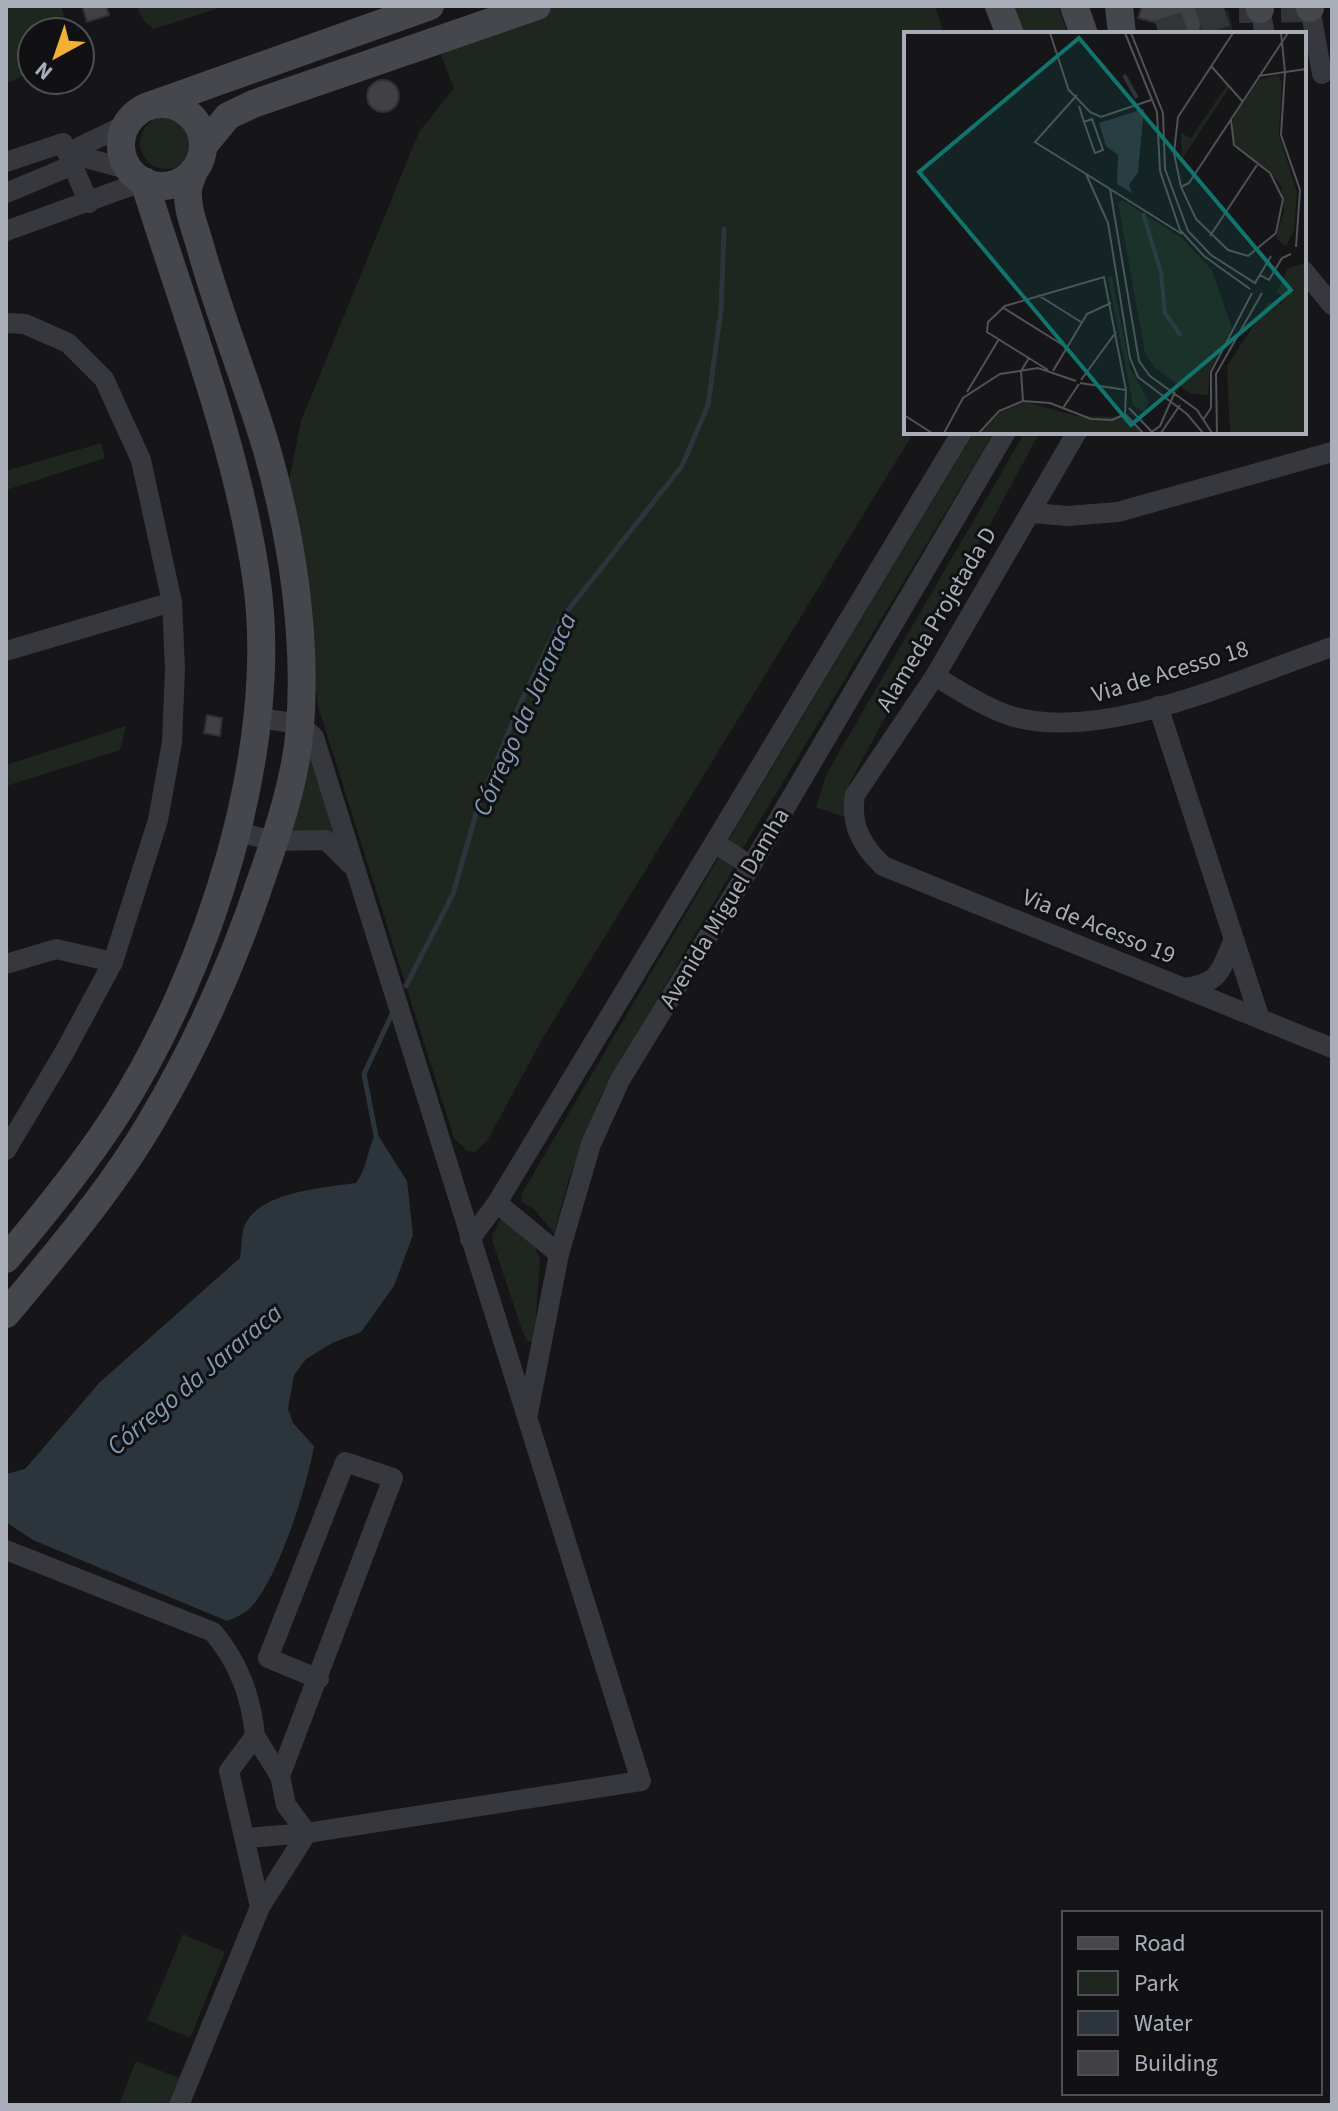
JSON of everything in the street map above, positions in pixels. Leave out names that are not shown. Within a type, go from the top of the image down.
[{"type":"street","points":[[6,193],[70,159],[127,124],[149,106],[430,6]]},
{"type":"street","points":[[70,159],[171,185],[199,158],[228,116],[253,104],[537,6]]},
{"type":"street","points":[[999,6],[1009,32]]},
{"type":"street","points":[[1074,6],[1083,32]]},
{"type":"street","points":[[1119,6],[1122,32]]},
{"type":"street","points":[[1310,7],[1319,76]]},
{"type":"street","points":[[6,1314],[68,1241],[151,1122],[244,933],[275,841],[300,724],[296,595],[285,528],[267,451],[210,282],[189,206],[188,187],[199,158],[201,133],[187,112],[162,104],[149,106]]},
{"type":"street","points":[[6,1259],[116,1115],[174,1006],[203,940],[237,832],[259,718],[258,590],[243,503],[137,176],[121,143],[127,124]]},
{"type":"street","points":[[6,162],[63,143],[89,203]]},
{"type":"street","points":[[6,231],[89,203],[137,176]]},
{"type":"street","points":[[1306,273],[1332,305]]},
{"type":"street","points":[[6,323],[25,324],[68,343],[104,379],[141,460],[172,602],[175,669],[172,742],[158,820],[113,962],[64,1053],[6,1150]]},
{"type":"street","name":"Avenida Miguel Damha","points":[[470,1239],[497,1203],[961,434]]},
{"type":"street","name":"Avenida Miguel Damha","points":[[527,1417],[559,1254],[591,1144],[620,1080],[751,866],[1005,434]]},
{"type":"street","name":"Alameda Projetada D","points":[[858,836],[853,807],[855,795],[935,676],[1076,434]]},
{"type":"street","points":[[1031,513],[1068,516],[1118,512],[1332,452]]},
{"type":"street","points":[[6,651],[172,602]]},
{"type":"street","name":"Via de Acesso 18","points":[[935,676],[1008,715],[1040,723],[1094,723],[1158,706],[1332,647]]},
{"type":"street","points":[[1158,706],[1260,1019]]},
{"type":"street","points":[[246,1838],[307,1833],[641,1781],[314,737],[300,724],[259,718]]},
{"type":"street","points":[[237,832],[275,841],[326,840],[353,866]]},
{"type":"street","name":"Via de Acesso 19","points":[[858,836],[867,851],[883,866],[1332,1048]]},
{"type":"street","points":[[715,843],[751,866]]},
{"type":"street","points":[[1184,988],[1208,984],[1220,973],[1233,941]]},
{"type":"street","points":[[6,964],[56,949],[113,962]]},
{"type":"street","points":[[497,1203],[559,1254]]},
{"type":"street","points":[[280,1776],[319,1679],[393,1478],[345,1462],[268,1658],[319,1679]]},
{"type":"street","points":[[6,1550],[213,1632],[232,1655],[252,1704],[255,1736],[280,1776],[286,1805],[307,1833]]},
{"type":"street","points":[[255,1736],[229,1771],[260,1907]]},
{"type":"street","points":[[179,2105],[260,1907],[307,1833]]},
{"type":"green space","points":[[6,6],[61,6],[64,16],[16,16],[16,79],[6,84]]},
{"type":"green space","points":[[136,6],[225,6],[154,29],[145,22]]},
{"type":"green space","points":[[556,6],[935,6],[943,32],[904,32],[904,434],[913,434],[544,1036],[487,1141],[475,1152],[467,1151],[454,1138],[318,706],[289,481],[301,421],[419,132],[454,88],[441,55],[445,41]]},
{"type":"green space","points":[[1007,6],[1058,6],[1067,32],[1015,32]]},
{"type":"green space","points":[[1228,10],[1234,32],[1197,32],[1197,19]]},
{"type":"green space","points":[[166,117],[185,124],[192,143],[185,162],[166,169],[147,162],[140,143],[147,124]]},
{"type":"green space","points":[[973,434],[993,434],[742,850],[728,841]]},
{"type":"green space","points":[[1024,434],[1039,434],[849,784],[844,817],[816,807],[827,773]]},
{"type":"green space","points":[[101,443],[105,458],[6,490],[6,471]]},
{"type":"green space","points":[[126,726],[120,750],[6,786],[6,765]]},
{"type":"green space","points":[[305,742],[336,826],[333,836],[293,832],[289,825]]},
{"type":"green space","points":[[722,852],[738,861],[601,1095],[569,1178],[554,1233],[533,1208],[522,1202],[521,1195]]},
{"type":"green space","points":[[501,1218],[532,1240],[540,1259],[534,1343],[527,1341],[522,1330],[493,1243],[492,1236]]},
{"type":"green space","points":[[183,1934],[225,1952],[190,2038],[147,2020]]},
{"type":"green space","points":[[136,2061],[179,2078],[168,2105],[119,2105]]},
{"type":"water","points":[[376,1132],[407,1181],[413,1235],[394,1286],[361,1332],[332,1343],[306,1359],[294,1375],[288,1409],[293,1423],[314,1446],[298,1507],[280,1556],[260,1596],[249,1609],[227,1621],[33,1540],[6,1522],[6,1474],[25,1469],[100,1382],[240,1258],[244,1227],[252,1215],[263,1206],[293,1193],[356,1183]]},
{"type":"building","points":[[82,6],[106,6],[109,15],[96,19],[96,16],[85,16]]},
{"type":"building","points":[[1142,6],[1204,6],[1200,13],[1203,22],[1198,32],[1168,32],[1165,25],[1138,18]]},
{"type":"building","points":[[383,80],[394,85],[399,96],[394,107],[383,112],[372,107],[367,96],[372,85]]},
{"type":"building","points":[[207,715],[222,718],[220,736],[204,733]]},
{"type":"waterway","name":"Córrego da Jararaca","points":[[406,986],[453,894],[478,807],[519,706],[561,619],[682,466],[708,405],[721,310],[724,229]]},
{"type":"waterway","name":"Córrego da Jararaca","points":[[376,1136],[364,1074],[392,1014]]},
{"type":"tunnel","points":[[1165,32],[1235,9],[1310,8]]}]
